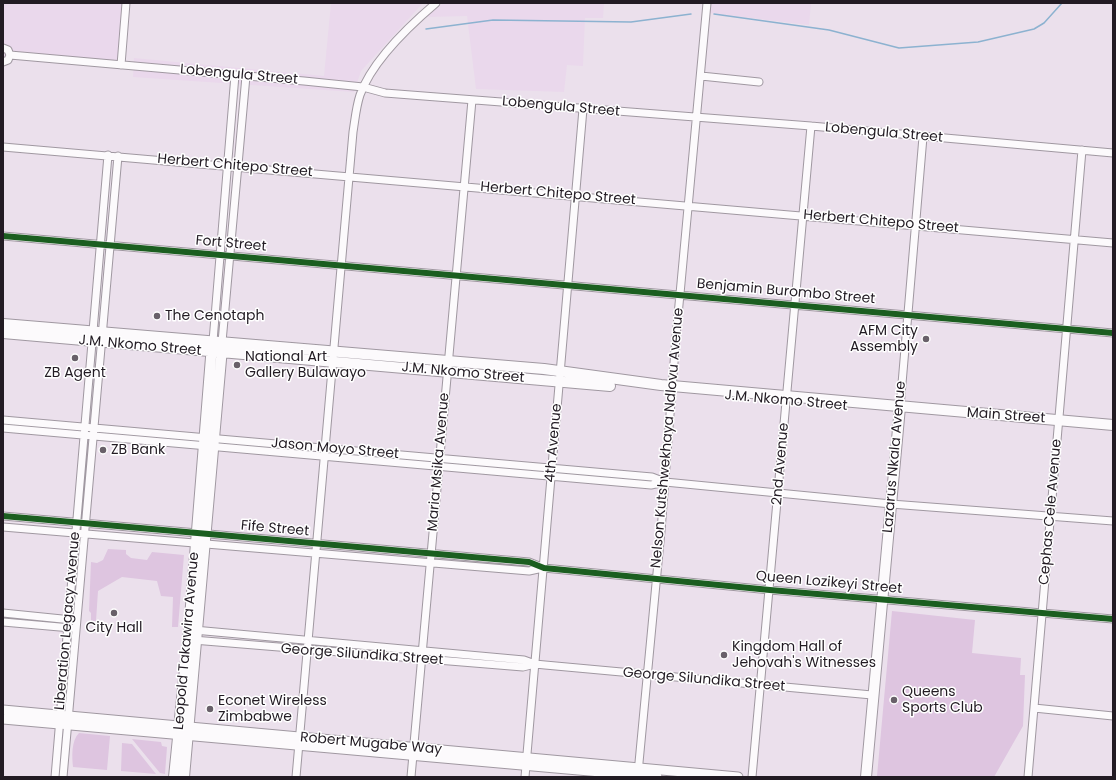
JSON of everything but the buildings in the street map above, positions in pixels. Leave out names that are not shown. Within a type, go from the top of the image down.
[{"type":"highway","name":"J.M. Nkomo Street","points":[[3,324],[216,353],[332,364],[447,372],[601,378],[673,389],[900,409]]},
{"type":"highway","name":"J.M. Nkomo Street","points":[[3,333],[217,342],[334,351],[448,361],[560,376]]},
{"type":"highway","name":"Leopold Takawira Avenue","points":[[184,777],[184,731],[217,342]]},
{"type":"highway","name":"Main Street","points":[[900,409],[1113,425]]},
{"type":"highway","name":"Lazarus Nkala Avenue","points":[[866,777],[872,695],[900,409]]},
{"type":"highway","name":"Leopold Takawira Avenue","points":[[174,777],[184,731]]},
{"type":"main road","name":"Robert Mugabe Way","points":[[3,710],[64,720],[526,762],[657,777]]},
{"type":"main road","name":"Robert Mugabe Way","points":[[3,719],[64,720]]},
{"type":"main road","name":"Robert Mugabe Way","points":[[638,774],[738,777]]},
{"type":"street","points":[[121,65],[126,3]]},
{"type":"street","points":[[296,777],[349,176],[357,106],[363,87],[375,68],[399,38],[436,3]]},
{"type":"street","name":"Nelson Kutshwekhaya Ndlovu Avenue","points":[[638,774],[657,579],[680,295],[707,3]]},
{"type":"street","points":[[3,48],[8,50],[10,55],[8,60],[3,62],[3,67]]},
{"type":"street","name":"Lobengula Street","points":[[10,55],[363,87],[385,93],[811,126],[1113,153]]},
{"type":"street","name":"Leopold Takawira Avenue","points":[[217,342],[219,255],[235,75]]},
{"type":"street","name":"Leopold Takawira Avenue","points":[[217,342],[230,256],[246,76]]},
{"type":"street","points":[[701,76],[759,82]]},
{"type":"street","name":"Maria Msika Avenue","points":[[412,777],[430,554],[472,100]]},
{"type":"street","name":"4th Avenue","points":[[525,777],[583,109]]},
{"type":"street","name":"2nd Avenue","points":[[752,777],[811,126]]},
{"type":"street","name":"Lazarus Nkala Avenue","points":[[900,409],[922,136]]},
{"type":"street","name":"Herbert Chitepo Street","points":[[3,147],[227,165],[1113,243]]},
{"type":"street","name":"Cephas Cele Avenue","points":[[1028,777],[1082,150]]},
{"type":"street","name":"Liberation Legacy Avenue","points":[[55,777],[77,629],[94,436],[100,245],[108,155]]},
{"type":"street","name":"Liberation Legacy Avenue","points":[[64,777],[67,628],[84,427],[110,246],[118,156]]},
{"type":"street","name":"Fort Street","points":[[3,236],[456,275]]},
{"type":"street","name":"Benjamin Burombo Street","points":[[456,275],[1113,333]]},
{"type":"street","name":"Jason Moyo Street","points":[[3,420],[94,428],[324,456],[651,485],[665,482]]},
{"type":"street","name":"Jason Moyo Street","points":[[3,428],[94,436],[325,448],[652,477],[665,482],[891,504],[1113,521]]},
{"type":"street","name":"Fife Street","points":[[3,516],[86,523],[316,554],[530,571],[544,568]]},
{"type":"street","name":"Fife Street","points":[[3,527],[85,534],[317,544],[529,562],[544,568]]},
{"type":"street","name":"Queen Lozikeyi Street","points":[[544,568],[770,590],[1113,619]]},
{"type":"street","points":[[3,613],[78,620]]},
{"type":"street","points":[[3,622],[77,629]]},
{"type":"street","name":"George Silundika Street","points":[[193,635],[308,640],[422,650],[524,660],[535,664],[872,695]]},
{"type":"street","name":"George Silundika Street","points":[[193,635],[307,651],[525,667],[535,664]]},
{"type":"street","points":[[1034,708],[1113,716]]},
{"type":"shaded area","points":[[3,3],[125,3],[119,64],[10,55],[3,61]]},
{"type":"shaded area","points":[[331,3],[423,3],[361,71],[354,92],[133,77],[134,58],[324,76]]},
{"type":"shaded area","points":[[443,3],[604,3],[603,18],[585,18],[583,66],[567,65],[564,92],[476,89],[467,16],[426,17]]},
{"type":"shaded area","points":[[709,3],[811,3],[809,25],[709,13]]},
{"type":"shaded area","points":[[108,549],[126,550],[126,554],[131,558],[147,560],[152,552],[184,555],[178,627],[172,627],[173,597],[161,596],[157,581],[122,577],[98,591],[96,621],[91,621],[91,613],[89,611],[91,562],[97,563],[103,560]]},
{"type":"shaded area","points":[[892,611],[975,620],[972,653],[1021,658],[1020,675],[1025,675],[1023,726],[994,777],[877,776]]},
{"type":"shaded area","points":[[79,733],[110,736],[107,770],[73,767],[73,745],[76,736]]},
{"type":"shaded area","points":[[132,739],[161,742],[162,746],[167,747],[165,774],[160,773]]},
{"type":"shaded area","points":[[122,743],[132,744],[156,774],[121,771]]},
{"type":"waterway","points":[[714,14],[829,30],[899,48],[978,42],[1034,29],[1044,23],[1062,3]]},
{"type":"waterway","points":[[426,29],[493,20],[631,22],[691,14]]},
{"type":"cycle path","points":[[3,236],[1113,333]]},
{"type":"cycle path","points":[[3,516],[529,562],[544,568],[770,590],[1113,619]]},
{"type":"place","name":"The Cenotaph","points":[[157,316]]},
{"type":"place","name":"AFM City Assembly","points":[[926,339]]},
{"type":"place","name":"ZB Agent","points":[[75,358]]},
{"type":"place","name":"National Art Gallery Bulawayo","points":[[237,365]]},
{"type":"place","name":"ZB Bank","points":[[103,450]]},
{"type":"place","name":"City Hall","points":[[114,613]]},
{"type":"place","name":"Kingdom Hall of Jehovah's Witnesses","points":[[724,655]]},
{"type":"place","name":"Queens Sports Club","points":[[894,700]]},
{"type":"place","name":"Econet Wireless Zimbabwe","points":[[210,709]]}]
